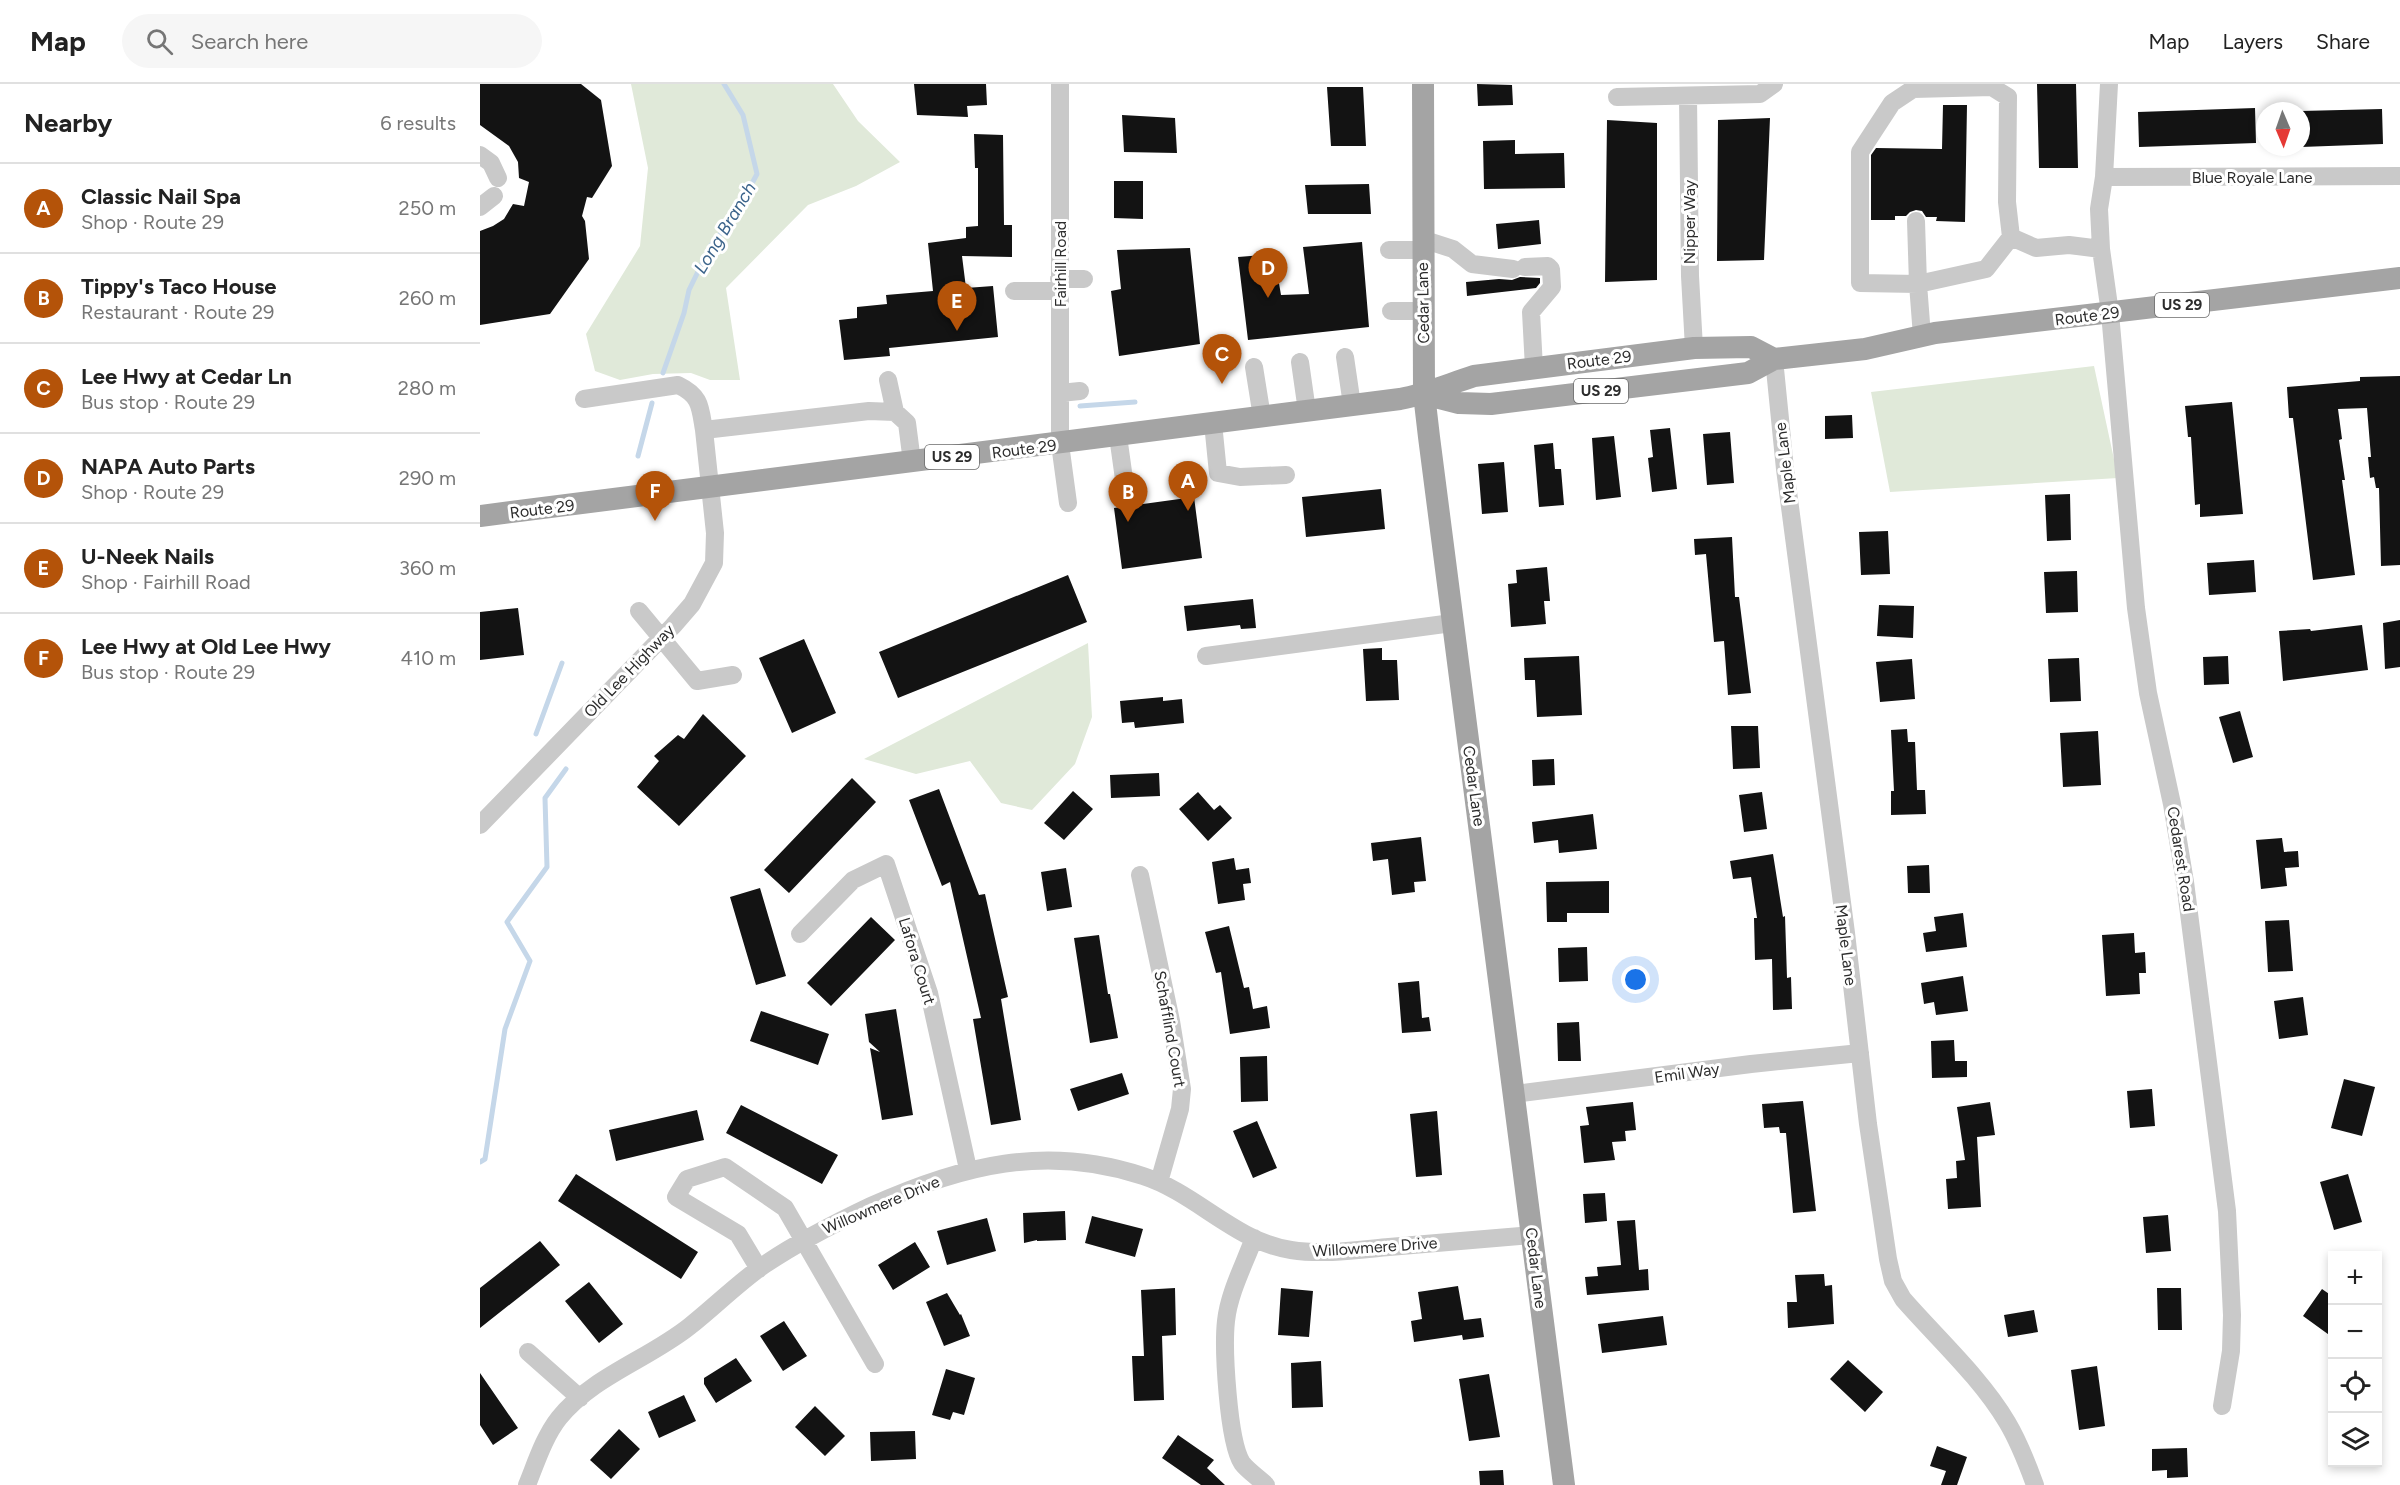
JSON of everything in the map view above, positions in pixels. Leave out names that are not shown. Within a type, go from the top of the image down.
[{"type":"main road","name":"Cedar Lane","points":[[1423,84],[1424,394],[1564,1485]]},
{"type":"main road","name":"Route 29","points":[[1424,394],[1460,403],[1491,404],[1748,373],[1774,359],[1865,349],[1922,336],[2400,278]]},
{"type":"main road","name":"Route 29","points":[[480,516],[1060,444],[1352,405],[1424,394],[1474,376],[1694,348],[1751,347],[1774,359]]},
{"type":"street","name":"Fairhill Road","points":[[1060,84],[1060,444],[1068,503]]},
{"type":"street","points":[[1617,97],[1760,94],[1774,84]]},
{"type":"street","name":"Cedarest Road","points":[[2109,84],[2104,177],[2099,209],[2101,249],[2110,314],[2136,608],[2148,693],[2172,804],[2185,882],[2227,1211],[2232,1324],[2231,1351],[2222,1406]]},
{"type":"street","points":[[1992,87],[2008,97],[2007,202],[2011,237],[1986,269],[1918,284],[1860,283],[1860,152],[1892,103],[1913,89],[1992,87]]},
{"type":"street","name":"Nipper Way","points":[[1688,96],[1690,276],[1694,348]]},
{"type":"street","points":[[480,155],[491,163],[498,178]]},
{"type":"street","name":"Blue Royale Lane","points":[[2104,177],[2400,176]]},
{"type":"street","points":[[1916,221],[1922,336]]},
{"type":"street","points":[[2011,237],[2036,248],[2069,245],[2101,249]]},
{"type":"street","points":[[1389,250],[1422,244],[1453,249],[1472,264],[1519,268],[1548,266],[1551,269],[1552,287],[1531,312],[1534,368]]},
{"type":"street","points":[[1014,291],[1060,285],[1084,279]]},
{"type":"street","points":[[1391,311],[1423,311]]},
{"type":"street","points":[[1345,357],[1352,405]]},
{"type":"street","name":"Maple Lane","points":[[1774,359],[1786,478],[1882,1228],[1893,1281],[1903,1299],[1988,1394],[2023,1451],[2035,1485]]},
{"type":"street","points":[[1300,362],[1307,411]]},
{"type":"street","points":[[1254,367],[1262,417]]},
{"type":"street","points":[[888,380],[895,412],[907,423],[912,462]]},
{"type":"street","name":"Old Lee Highway","points":[[480,825],[692,604],[714,563],[716,533],[704,430],[700,403],[691,391],[678,385],[584,399]]},
{"type":"street","points":[[1060,393],[1080,391]]},
{"type":"street","points":[[704,430],[869,411],[895,412]]},
{"type":"street","points":[[1213,423],[1218,473],[1240,477],[1286,475]]},
{"type":"street","points":[[1118,436],[1124,479]]},
{"type":"street","points":[[639,611],[697,681],[733,675]]},
{"type":"street","points":[[1206,656],[1452,622]]},
{"type":"street","name":"Lafora Court","points":[[800,934],[853,880],[886,864],[929,993],[968,1169]]},
{"type":"street","name":"Schafflind Court","points":[[1140,874],[1182,1089],[1180,1109],[1159,1182]]},
{"type":"street","name":"Emil Way","points":[[1514,1094],[1751,1064],[1860,1053]]},
{"type":"street","name":"Willowmere Drive","points":[[527,1485],[557,1420],[593,1387],[687,1328],[759,1269],[802,1240],[906,1190],[968,1169],[1044,1160],[1075,1161],[1109,1166],[1159,1182],[1254,1238],[1276,1247],[1311,1252],[1532,1235]]},
{"type":"street","points":[[759,1269],[738,1234],[676,1197],[687,1179],[725,1167],[785,1208],[875,1364]]},
{"type":"street","points":[[1254,1238],[1231,1297],[1226,1322],[1226,1382],[1232,1429],[1242,1462],[1266,1485]]},
{"type":"street","points":[[528,1352],[580,1398]]},
{"type":"green space","points":[[631,84],[833,84],[858,121],[900,162],[856,186],[808,205],[726,288],[740,380],[710,380],[691,373],[653,374],[620,380],[595,371],[586,334],[640,246],[648,168]]},
{"type":"green space","points":[[2094,366],[2118,478],[1890,492],[1871,392]]},
{"type":"green space","points":[[1088,643],[1092,717],[1075,764],[1032,810],[1001,803],[970,761],[916,774],[864,759]]},
{"type":"building","points":[[480,84],[581,84],[601,100],[612,166],[592,198],[587,197],[582,216],[585,221],[589,259],[550,314],[480,325],[480,231],[504,219],[513,204],[524,206],[529,182],[519,178],[518,162],[509,146],[480,125]]},
{"type":"building","points":[[914,84],[986,84],[987,105],[967,106],[968,117],[917,115]]},
{"type":"building","points":[[1477,84],[1512,85],[1513,105],[1478,106]]},
{"type":"building","points":[[2037,84],[2076,84],[2078,168],[2039,168]]},
{"type":"building","points":[[1327,87],[1363,87],[1366,146],[1331,146]]},
{"type":"building","points":[[1943,105],[1967,105],[1965,222],[1936,221],[1937,217],[1926,217],[1922,211],[1916,210],[1906,216],[1895,216],[1895,220],[1871,220],[1871,155],[1876,148],[1942,149]]},
{"type":"building","points":[[2255,108],[2256,143],[2139,147],[2138,112]]},
{"type":"building","points":[[2382,109],[2383,144],[2310,147],[2310,111]]},
{"type":"building","points":[[1122,115],[1175,118],[1177,153],[1124,152]]},
{"type":"building","points":[[1770,118],[1764,260],[1717,261],[1718,120]]},
{"type":"building","points":[[1607,120],[1657,123],[1657,280],[1605,282]]},
{"type":"building","points":[[974,134],[1003,135],[1004,225],[1012,225],[1012,257],[962,256],[966,288],[993,286],[998,337],[889,348],[890,356],[844,360],[839,320],[857,318],[857,307],[887,304],[886,295],[933,291],[928,243],[966,238],[966,227],[978,226],[978,168],[975,168]]},
{"type":"building","points":[[1515,140],[1515,154],[1564,153],[1565,188],[1484,189],[1483,141]]},
{"type":"building","points":[[1114,181],[1143,181],[1143,219],[1114,218]]},
{"type":"building","points":[[1369,184],[1371,214],[1308,214],[1305,185]]},
{"type":"building","points":[[1539,220],[1541,244],[1498,249],[1496,224]]},
{"type":"building","points":[[1362,242],[1369,327],[1248,340],[1238,257],[1274,254],[1281,295],[1309,294],[1303,247]]},
{"type":"building","points":[[1190,248],[1200,344],[1119,356],[1111,291],[1121,289],[1117,250]]},
{"type":"building","points":[[1520,277],[1540,278],[1540,283],[1536,288],[1467,296],[1466,282],[1512,280]]},
{"type":"building","points":[[2400,376],[2400,565],[2381,566],[2379,488],[2376,488],[2374,477],[2370,478],[2368,457],[2371,457],[2367,408],[2338,409],[2342,439],[2339,440],[2345,480],[2342,480],[2355,575],[2313,580],[2293,418],[2289,418],[2287,387],[2360,381],[2360,377]]},
{"type":"building","points":[[2232,402],[2243,514],[2200,517],[2200,504],[2195,505],[2191,437],[2188,437],[2185,406]]},
{"type":"building","points":[[1852,415],[1853,438],[1825,439],[1825,416]]},
{"type":"building","points":[[1670,428],[1677,489],[1652,492],[1648,458],[1653,457],[1650,430]]},
{"type":"building","points":[[1730,432],[1734,483],[1707,485],[1703,434]]},
{"type":"building","points":[[1614,436],[1621,497],[1596,500],[1592,438]]},
{"type":"building","points":[[1553,443],[1555,469],[1561,469],[1564,505],[1539,507],[1534,445]]},
{"type":"building","points":[[1504,462],[1508,512],[1482,514],[1478,464]]},
{"type":"building","points":[[1381,489],[1385,529],[1306,537],[1302,497]]},
{"type":"building","points":[[2070,494],[2071,540],[2047,541],[2045,495]]},
{"type":"building","points":[[1194,497],[1202,558],[1122,569],[1114,508]]},
{"type":"building","points":[[1888,531],[1890,574],[1861,575],[1859,532]]},
{"type":"building","points":[[1732,537],[1735,597],[1739,597],[1751,693],[1728,695],[1724,641],[1714,642],[1706,554],[1695,555],[1694,539]]},
{"type":"building","points":[[2254,560],[2256,592],[2209,595],[2207,563]]},
{"type":"building","points":[[1547,567],[1550,601],[1544,601],[1546,624],[1511,627],[1508,584],[1517,583],[1516,570]]},
{"type":"building","points":[[2077,571],[2078,612],[2046,613],[2044,572]]},
{"type":"building","points":[[1068,575],[1087,622],[898,698],[879,652]]},
{"type":"building","points":[[1253,599],[1256,628],[1241,629],[1240,625],[1187,631],[1184,606]]},
{"type":"building","points":[[1879,605],[1914,606],[1913,638],[1877,636]]},
{"type":"building","points":[[518,608],[524,655],[480,660],[480,612]]},
{"type":"building","points":[[2400,620],[2400,667],[2385,669],[2383,623]]},
{"type":"building","points":[[2362,625],[2368,670],[2283,681],[2279,631],[2310,629],[2311,631]]},
{"type":"building","points":[[804,639],[836,713],[792,733],[759,658]]},
{"type":"building","points":[[1382,648],[1382,660],[1397,660],[1399,700],[1366,701],[1363,649]]},
{"type":"building","points":[[1579,656],[1582,715],[1537,717],[1535,680],[1525,680],[1524,658]]},
{"type":"building","points":[[2228,656],[2229,684],[2204,685],[2203,657]]},
{"type":"building","points":[[2079,658],[2081,701],[2050,702],[2048,659]]},
{"type":"building","points":[[1912,659],[1915,699],[1880,702],[1876,662]]},
{"type":"building","points":[[1163,697],[1163,701],[1182,699],[1184,723],[1135,728],[1134,722],[1122,723],[1120,701]]},
{"type":"building","points":[[2240,711],[2253,757],[2233,763],[2219,717]]},
{"type":"building","points":[[703,714],[746,756],[679,826],[637,787],[659,761],[654,756],[678,735],[684,739]]},
{"type":"building","points":[[1731,726],[1758,726],[1760,768],[1733,769]]},
{"type":"building","points":[[1907,729],[1908,742],[1915,742],[1917,790],[1925,790],[1926,814],[1891,815],[1891,791],[1894,791],[1891,730]]},
{"type":"building","points":[[2098,731],[2101,785],[2063,787],[2060,733]]},
{"type":"building","points":[[1554,759],[1555,785],[1533,786],[1532,760]]},
{"type":"building","points":[[1159,773],[1160,796],[1111,798],[1110,775]]},
{"type":"building","points":[[852,778],[876,802],[789,893],[764,870]]},
{"type":"building","points":[[939,789],[979,895],[985,894],[1008,997],[1001,999],[1021,1120],[991,1125],[973,1019],[981,1018],[950,882],[942,886],[909,800]]},
{"type":"building","points":[[1073,791],[1093,809],[1064,840],[1044,823]]},
{"type":"building","points":[[1198,792],[1214,810],[1220,805],[1232,818],[1208,841],[1179,809]]},
{"type":"building","points":[[1762,792],[1767,829],[1744,832],[1739,795]]},
{"type":"building","points":[[1593,814],[1597,849],[1559,853],[1558,840],[1534,843],[1532,822]]},
{"type":"building","points":[[1421,837],[1426,881],[1414,882],[1415,892],[1392,895],[1388,859],[1373,861],[1371,843]]},
{"type":"building","points":[[2282,838],[2284,852],[2298,851],[2299,867],[2285,868],[2287,886],[2261,889],[2256,840]]},
{"type":"building","points":[[1773,854],[1783,917],[1785,916],[1787,978],[1791,977],[1792,1009],[1773,1010],[1772,959],[1755,960],[1754,918],[1757,918],[1751,877],[1733,879],[1730,861]]},
{"type":"building","points":[[1234,858],[1236,870],[1249,868],[1251,883],[1243,884],[1245,900],[1218,904],[1212,862]]},
{"type":"building","points":[[1929,865],[1930,893],[1908,893],[1907,866]]},
{"type":"building","points":[[1066,868],[1072,907],[1047,911],[1041,872]]},
{"type":"building","points":[[1609,881],[1609,913],[1567,913],[1567,922],[1547,922],[1546,882]]},
{"type":"building","points":[[760,888],[786,976],[756,985],[730,897]]},
{"type":"building","points":[[1963,913],[1967,947],[1926,952],[1923,933],[1936,931],[1934,917]]},
{"type":"building","points":[[871,917],[895,940],[831,1006],[807,983]]},
{"type":"building","points":[[2289,920],[2293,971],[2268,972],[2265,921]]},
{"type":"building","points":[[1229,926],[1244,988],[1249,987],[1253,1009],[1267,1006],[1270,1028],[1230,1034],[1221,972],[1216,973],[1205,932]]},
{"type":"building","points":[[2134,933],[2135,953],[2145,952],[2146,973],[2139,973],[2140,994],[2106,996],[2102,935]]},
{"type":"building","points":[[1099,935],[1108,994],[1110,994],[1118,1038],[1090,1043],[1074,938]]},
{"type":"building","points":[[1587,947],[1588,981],[1559,982],[1558,948]]},
{"type":"building","points":[[1963,976],[1968,1011],[1936,1015],[1934,1002],[1924,1004],[1921,983]]},
{"type":"building","points":[[1419,981],[1422,1018],[1429,1017],[1431,1031],[1402,1033],[1398,983]]},
{"type":"building","points":[[2303,997],[2308,1035],[2279,1039],[2274,1001]]},
{"type":"building","points":[[896,1009],[913,1115],[882,1120],[870,1048],[880,1052],[869,1042],[865,1014]]},
{"type":"building","points":[[761,1011],[829,1034],[818,1065],[750,1041]]},
{"type":"building","points":[[1579,1022],[1581,1061],[1558,1061],[1557,1023]]},
{"type":"building","points":[[1954,1040],[1955,1061],[1967,1061],[1967,1077],[1932,1078],[1931,1041]]},
{"type":"building","points":[[1267,1056],[1268,1101],[1241,1102],[1240,1057]]},
{"type":"building","points":[[1122,1073],[1129,1094],[1078,1111],[1070,1089]]},
{"type":"building","points":[[2344,1079],[2375,1087],[2362,1136],[2331,1128]]},
{"type":"building","points":[[2152,1089],[2155,1126],[2130,1128],[2127,1091]]},
{"type":"building","points":[[1803,1101],[1816,1211],[1793,1213],[1786,1133],[1780,1133],[1779,1127],[1764,1128],[1762,1104]]},
{"type":"building","points":[[1633,1102],[1636,1130],[1625,1131],[1626,1141],[1612,1142],[1615,1160],[1584,1163],[1580,1126],[1589,1125],[1586,1107]]},
{"type":"building","points":[[1990,1102],[1995,1135],[1977,1137],[1981,1207],[1948,1209],[1946,1179],[1957,1178],[1956,1161],[1965,1160],[1957,1107]]},
{"type":"building","points":[[741,1105],[838,1155],[822,1184],[726,1133]]},
{"type":"building","points":[[697,1110],[704,1140],[616,1161],[609,1130]]},
{"type":"building","points":[[1437,1111],[1442,1175],[1416,1177],[1410,1114]]},
{"type":"building","points":[[1257,1121],[1277,1168],[1253,1178],[1233,1131]]},
{"type":"building","points":[[576,1174],[698,1252],[681,1279],[558,1201]]},
{"type":"building","points":[[2348,1174],[2362,1222],[2334,1230],[2320,1182]]},
{"type":"building","points":[[1605,1193],[1607,1221],[1585,1223],[1583,1194]]},
{"type":"building","points":[[1065,1211],[1066,1240],[1037,1240],[1024,1243],[1023,1213]]},
{"type":"building","points":[[2168,1215],[2171,1251],[2146,1253],[2143,1217]]},
{"type":"building","points":[[1092,1216],[1143,1229],[1135,1257],[1085,1243]]},
{"type":"building","points":[[987,1218],[996,1251],[947,1265],[937,1231]]},
{"type":"building","points":[[1635,1220],[1639,1270],[1648,1269],[1649,1290],[1587,1295],[1585,1277],[1598,1276],[1597,1267],[1621,1265],[1617,1221]]},
{"type":"building","points":[[540,1241],[560,1265],[480,1328],[480,1288]]},
{"type":"building","points":[[915,1242],[930,1267],[893,1290],[878,1265]]},
{"type":"building","points":[[1824,1274],[1825,1286],[1832,1285],[1834,1324],[1788,1328],[1787,1302],[1797,1302],[1795,1275]]},
{"type":"building","points":[[589,1282],[623,1324],[599,1343],[565,1301]]},
{"type":"building","points":[[1458,1286],[1464,1320],[1481,1318],[1484,1337],[1463,1340],[1462,1335],[1414,1342],[1411,1321],[1422,1319],[1418,1292]]},
{"type":"building","points":[[1175,1288],[1176,1335],[1162,1336],[1164,1400],[1134,1401],[1132,1356],[1144,1356],[1141,1290]]},
{"type":"building","points":[[1281,1288],[1313,1291],[1309,1337],[1278,1335]]},
{"type":"building","points":[[2157,1288],[2181,1288],[2182,1330],[2158,1330]]},
{"type":"building","points":[[2322,1289],[2328,1293],[2328,1334],[2303,1316]]},
{"type":"building","points":[[947,1293],[961,1314],[970,1336],[944,1346],[926,1302]]},
{"type":"building","points":[[2034,1310],[2038,1332],[2008,1337],[2004,1315]]},
{"type":"building","points":[[1663,1316],[1667,1345],[1602,1353],[1598,1324]]},
{"type":"building","points":[[784,1321],[807,1356],[783,1371],[760,1336]]},
{"type":"building","points":[[736,1358],[752,1381],[716,1403],[704,1384],[704,1378]]},
{"type":"building","points":[[1848,1360],[1883,1392],[1865,1412],[1830,1379]]},
{"type":"building","points":[[1321,1361],[1323,1407],[1292,1408],[1291,1363]]},
{"type":"building","points":[[2097,1366],[2105,1426],[2079,1430],[2071,1370]]},
{"type":"building","points":[[946,1369],[975,1378],[964,1415],[953,1412],[950,1420],[932,1415]]},
{"type":"building","points":[[480,1373],[518,1428],[493,1445],[480,1425]]},
{"type":"building","points":[[1489,1374],[1500,1437],[1469,1441],[1459,1379]]},
{"type":"building","points":[[684,1395],[696,1421],[659,1438],[648,1412]]},
{"type":"building","points":[[815,1406],[845,1436],[825,1456],[795,1427]]},
{"type":"building","points":[[619,1429],[640,1449],[611,1479],[590,1460]]},
{"type":"building","points":[[915,1431],[916,1459],[871,1461],[870,1432]]},
{"type":"building","points":[[1178,1435],[1214,1460],[1207,1468],[1225,1485],[1201,1485],[1162,1458]]},
{"type":"building","points":[[1937,1446],[1967,1457],[1957,1485],[1941,1485],[1946,1471],[1930,1466]]},
{"type":"building","points":[[2187,1448],[2188,1477],[2167,1478],[2167,1470],[2152,1471],[2152,1449]]},
{"type":"building","points":[[1503,1470],[1504,1485],[1480,1485],[1479,1471]]},
{"type":"waterway","name":"Long Branch","points":[[663,373],[684,313],[689,290],[711,245],[733,219],[757,174],[743,115],[724,84]]},
{"type":"waterway","points":[[1080,406],[1135,402]]},
{"type":"waterway","name":"Long Branch","points":[[638,456],[652,403]]},
{"type":"waterway","name":"Long Branch","points":[[536,734],[562,663]]},
{"type":"waterway","name":"Long Branch","points":[[480,1162],[485,1159],[505,1029],[530,961],[507,922],[547,867],[545,798],[566,769]]},
{"type":"place","name":"NAPA Auto Parts","points":[[1268,298]]},
{"type":"place","name":"U-Neek Nails","points":[[957,331]]},
{"type":"place","name":"Lee Hwy at Cedar Ln","points":[[1222,384]]},
{"type":"place","name":"Classic Nail Spa","points":[[1188,511]]},
{"type":"place","name":"Lee Hwy at Old Lee Hwy","points":[[655,521]]},
{"type":"place","name":"Tippy's Taco House","points":[[1128,522]]}]
